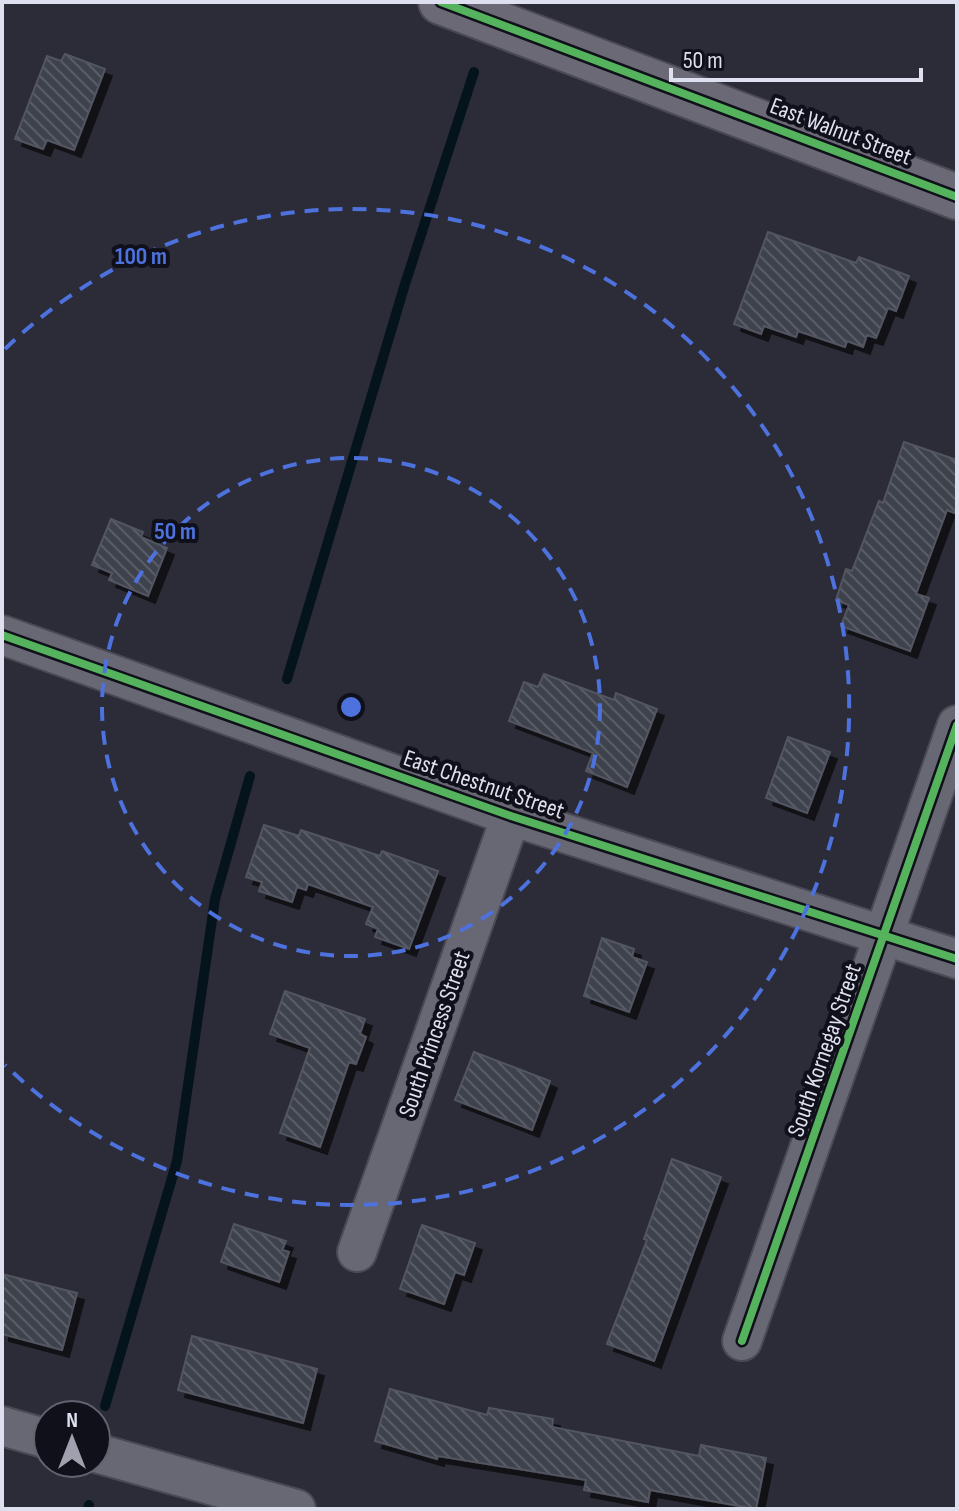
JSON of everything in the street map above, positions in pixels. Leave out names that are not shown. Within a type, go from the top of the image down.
[{"type":"street","name":"East Walnut Street","points":[[441,2],[957,197]]},
{"type":"street","name":"East Chestnut Street","points":[[2,635],[511,816],[957,959]]},
{"type":"street","name":"South Kornegay Street","points":[[742,1341],[957,725]]},
{"type":"street","name":"South Princess Street","points":[[357,1252],[511,816]]},
{"type":"street","points":[[2,1426],[32,1434]]},
{"type":"street","points":[[112,1457],[296,1509]]},
{"type":"building","points":[[65,54],[105,69],[74,150],[47,140],[43,149],[15,139],[47,56],[61,61]]},
{"type":"building","points":[[768,232],[856,263],[859,257],[909,276],[896,311],[888,308],[876,338],[867,335],[863,347],[847,341],[845,347],[798,331],[796,337],[764,326],[761,334],[734,324]]},
{"type":"building","points":[[904,442],[957,460],[957,514],[947,510],[916,594],[929,598],[910,651],[841,626],[849,605],[836,600],[846,569],[852,571],[879,501],[883,503]]},
{"type":"building","points":[[111,519],[143,532],[141,537],[167,548],[148,596],[109,580],[112,573],[92,565]]},
{"type":"building","points":[[544,674],[614,700],[616,693],[657,709],[627,787],[586,771],[593,753],[509,721],[524,682],[538,687]]},
{"type":"building","points":[[788,737],[830,752],[807,813],[766,798]]},
{"type":"building","points":[[264,825],[299,836],[301,830],[380,856],[382,851],[438,871],[409,949],[375,937],[378,929],[366,924],[373,907],[308,884],[306,890],[297,887],[292,902],[259,891],[262,882],[246,877]]},
{"type":"building","points":[[602,938],[634,949],[632,957],[647,962],[629,1012],[584,996]]},
{"type":"building","points":[[285,991],[365,1019],[360,1034],[366,1037],[356,1064],[349,1062],[320,1147],[280,1133],[310,1048],[270,1034]]},
{"type":"building","points":[[474,1052],[550,1081],[532,1130],[455,1100]]},
{"type":"building","points":[[672,1159],[721,1177],[654,1361],[607,1344],[647,1240],[644,1239]]},
{"type":"building","points":[[234,1224],[286,1241],[282,1250],[289,1252],[279,1282],[221,1262]]},
{"type":"building","points":[[422,1225],[475,1243],[464,1275],[455,1272],[444,1304],[400,1289]]},
{"type":"building","points":[[2,1274],[77,1293],[62,1350],[2,1334]]},
{"type":"building","points":[[192,1336],[317,1369],[303,1423],[178,1390]]},
{"type":"building","points":[[390,1389],[487,1415],[489,1408],[553,1419],[552,1427],[699,1456],[701,1445],[766,1458],[756,1509],[650,1490],[648,1502],[584,1490],[586,1480],[438,1456],[437,1459],[375,1441]]},
{"type":"waterway","points":[[287,679],[405,284],[474,72]]},
{"type":"waterway","points":[[107,1399],[177,1161],[215,899],[250,776]]},
{"type":"waterway","points":[[88,1509],[89,1505]]},
{"type":"cycle path","points":[[441,2],[957,197]]},
{"type":"cycle path","points":[[2,635],[511,816],[957,959]]},
{"type":"cycle path","points":[[742,1341],[957,725]]}]
